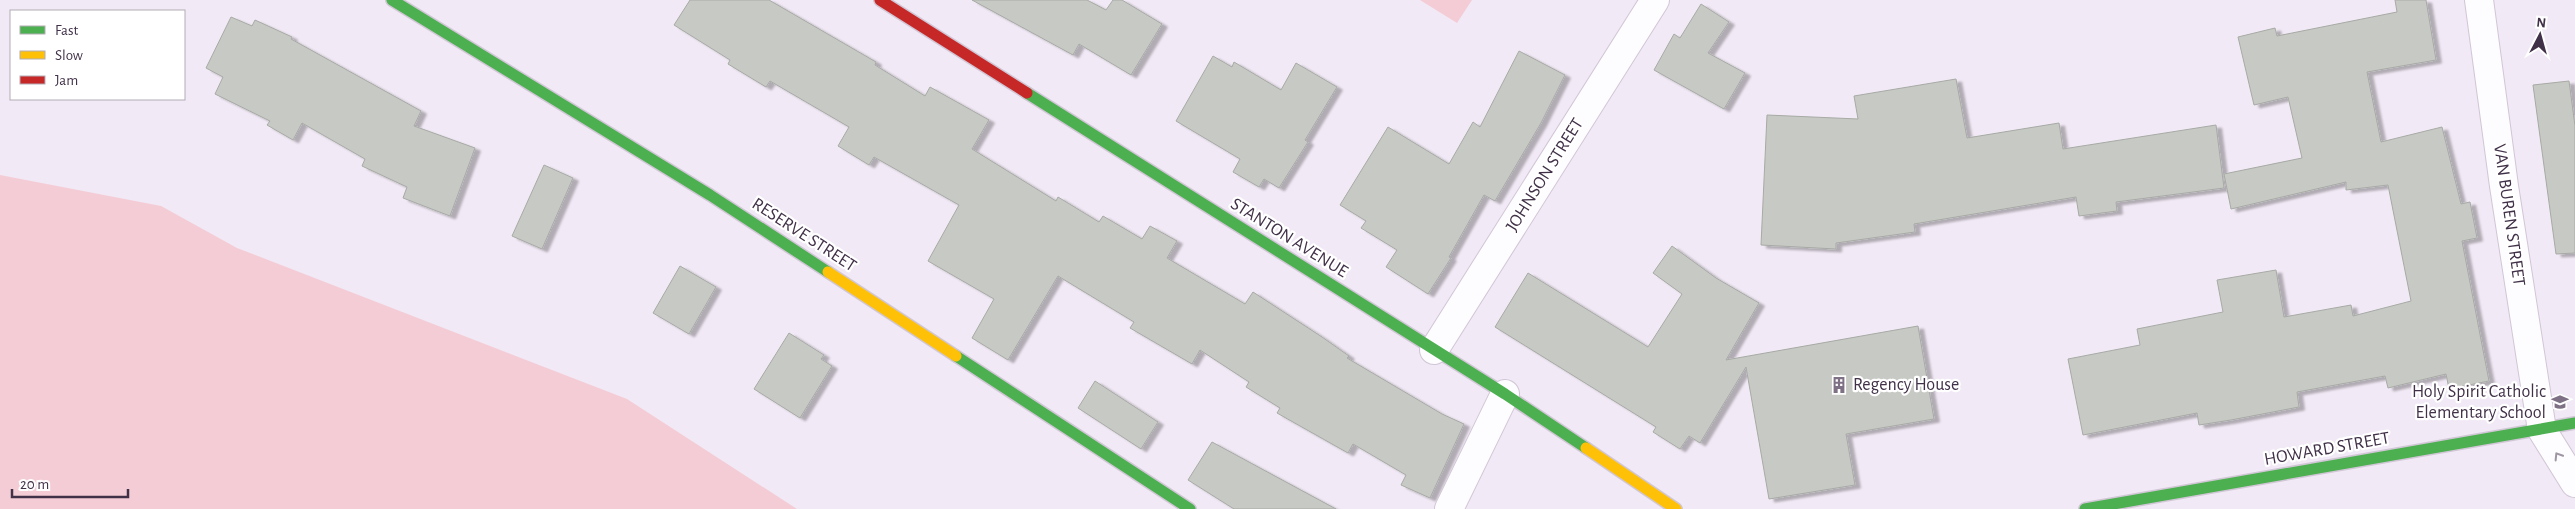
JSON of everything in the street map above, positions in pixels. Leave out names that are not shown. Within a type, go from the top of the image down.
[{"type":"street","name":"RESERVE STREET","points":[[392,0],[518,75],[710,195],[1190,509]]},
{"type":"street","name":"STANTON AVENUE","points":[[880,0],[1505,394],[1676,509]]},
{"type":"street","name":"JOHNSON STREET","points":[[1434,350],[1655,0]]},
{"type":"street","name":"VAN BUREN STREET","points":[[2479,0],[2504,186],[2542,430]]},
{"type":"street","points":[[1449,509],[1505,394]]},
{"type":"street","name":"HOWARD STREET","points":[[2085,509],[2575,423]]},
{"type":"street","points":[[2542,430],[2575,483]]},
{"type":"shaded area","points":[[1420,0],[1472,0],[1457,23]]},
{"type":"shaded area","points":[[0,175],[161,206],[237,248],[627,399],[797,509],[0,509]]},
{"type":"building","points":[[690,0],[769,0],[876,62],[875,65],[925,96],[930,87],[989,120],[972,149],[1056,201],[1058,197],[1099,222],[1103,216],[1142,239],[1150,226],[1177,241],[1167,258],[1245,304],[1253,292],[1349,356],[1347,358],[1442,414],[1464,424],[1430,498],[1401,485],[1406,475],[1353,444],[1348,453],[1277,413],[1280,408],[1246,387],[1249,382],[1200,350],[1192,364],[1130,328],[1134,322],[1058,276],[1008,360],[972,338],[994,299],[928,261],[959,205],[874,157],[869,165],[838,146],[849,127],[770,81],[766,87],[728,64],[730,60],[674,25]]},
{"type":"building","points":[[972,0],[1087,0],[1106,10],[1113,0],[1122,0],[1162,24],[1131,75],[1079,44],[1073,55]]},
{"type":"building","points":[[2395,0],[2426,0],[2436,60],[2367,72],[2381,142],[2442,127],[2461,204],[2470,202],[2477,238],[2462,241],[2489,381],[2449,389],[2446,374],[2388,388],[2385,376],[2297,392],[2299,407],[2199,425],[2197,413],[2083,435],[2068,359],[2140,345],[2137,329],[2223,312],[2217,280],[2276,270],[2284,317],[2351,305],[2353,316],[2411,301],[2388,185],[2346,190],[2346,182],[2231,209],[2224,174],[2302,158],[2288,97],[2254,105],[2238,37],[2275,28],[2277,36],[2397,12]]},
{"type":"building","points":[[1701,4],[1729,22],[1708,53],[1745,73],[1724,109],[1654,70],[1674,34],[1680,38]]},
{"type":"building","points":[[231,17],[252,26],[255,20],[292,37],[291,39],[421,111],[414,126],[475,148],[450,216],[403,198],[407,187],[362,166],[365,159],[302,123],[293,140],[267,125],[270,121],[215,94],[223,77],[206,68]]},
{"type":"building","points":[[1519,51],[1565,75],[1541,123],[1495,201],[1484,195],[1449,257],[1451,258],[1428,294],[1386,267],[1397,250],[1361,228],[1366,221],[1340,205],[1388,127],[1449,164],[1473,122],[1480,127]]},
{"type":"building","points":[[1213,56],[1232,67],[1234,62],[1281,90],[1296,63],[1337,87],[1305,140],[1308,142],[1279,188],[1264,179],[1259,187],[1233,172],[1240,159],[1176,121]]},
{"type":"building","points":[[1956,79],[1967,138],[2059,123],[2063,149],[2216,125],[2224,188],[2116,202],[2117,211],[2079,216],[2076,197],[1914,224],[1915,232],[1836,243],[1836,249],[1761,245],[1767,115],[1858,119],[1854,96]]},
{"type":"building","points":[[2569,81],[2575,126],[2575,253],[2556,254],[2533,85]]},
{"type":"building","points":[[544,165],[573,178],[542,249],[512,236]]},
{"type":"building","points":[[1672,246],[1716,278],[1759,303],[1726,360],[1918,326],[1934,419],[1846,434],[1855,485],[1769,499],[1746,367],[1700,443],[1689,436],[1680,449],[1653,432],[1656,427],[1495,327],[1528,273],[1648,347],[1682,294],[1653,273]]},
{"type":"building","points":[[680,266],[716,287],[689,334],[653,313]]},
{"type":"building","points":[[789,333],[824,355],[821,359],[832,366],[800,418],[754,389]]},
{"type":"building","points":[[1095,381],[1158,422],[1141,449],[1078,408]]},
{"type":"building","points":[[1212,442],[1336,509],[1234,509],[1188,480]]},
{"type":"traffic: fast","points":[[392,0],[710,195],[828,272]]},
{"type":"traffic: fast","points":[[1027,93],[1505,394],[1586,448]]},
{"type":"traffic: fast","points":[[956,356],[1190,509]]},
{"type":"traffic: fast","points":[[2085,509],[2575,423]]},
{"type":"traffic: slow","points":[[828,272],[956,356]]},
{"type":"traffic: slow","points":[[1586,448],[1676,509]]},
{"type":"traffic: jam","points":[[880,0],[1027,93]]},
{"type":"place","name":"Regency House","points":[[1839,385]]},
{"type":"place","name":"Holy Spirit Catholic Elementary School","points":[[2560,402]]}]
